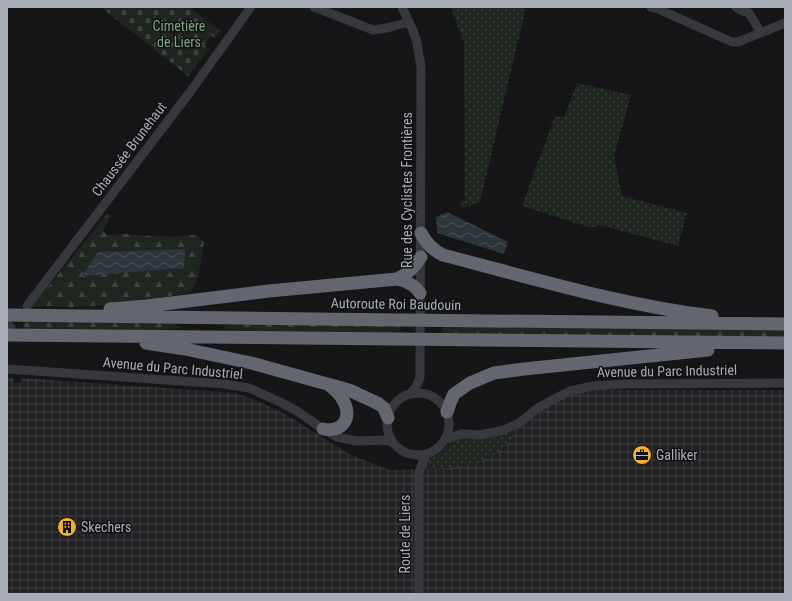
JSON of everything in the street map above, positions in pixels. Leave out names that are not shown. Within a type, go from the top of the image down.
[{"type":"highway","points":[[421,232],[428,245],[443,255],[636,304],[690,313],[736,318],[755,323]]},
{"type":"highway","points":[[420,270],[429,260],[443,255]]},
{"type":"highway","points":[[64,316],[85,310],[147,306],[269,291],[397,278],[410,271],[416,265],[420,257]]},
{"type":"highway","points":[[397,278],[417,288],[420,293]]},
{"type":"highway","name":"Autoroute Roi Baudouin","points":[[7,315],[785,324]]},
{"type":"highway","points":[[7,335],[785,343]]},
{"type":"highway","points":[[119,336],[135,341],[185,349],[251,363],[349,390],[376,402],[384,408],[388,421]]},
{"type":"highway","points":[[448,416],[450,403],[454,394],[470,383],[494,373],[734,348],[749,343]]},
{"type":"highway","points":[[323,429],[332,430],[340,427],[346,421],[347,414],[343,398],[327,384]]},
{"type":"street","name":"Chaussée Brunehaut","points":[[27,306],[190,92],[251,7]]},
{"type":"street","points":[[314,7],[373,30],[409,22]]},
{"type":"street","name":"Rue des Cyclistes Frontières","points":[[402,7],[417,43],[421,67],[420,377]]},
{"type":"street","points":[[651,7],[658,8],[732,42],[738,42],[785,23]]},
{"type":"street","points":[[736,7],[749,13],[761,33]]},
{"type":"street","name":"Avenue du Parc Industriel","points":[[7,369],[224,384],[249,388],[297,411],[334,436],[356,441],[384,440],[393,442]]},
{"type":"street","points":[[371,440],[380,432],[388,421],[395,403],[410,394],[420,377]]},
{"type":"street","points":[[420,377],[426,390],[441,403],[448,416],[459,429],[466,434]]},
{"type":"street","name":"Avenue du Parc Industriel","points":[[446,439],[458,435],[480,435],[504,430],[519,422],[554,398],[570,391],[593,386],[625,384],[785,383]]},
{"type":"street","points":[[410,394],[421,393],[432,396]]},
{"type":"street","points":[[406,453],[419,456],[435,451],[441,446],[449,431],[448,416]]},
{"type":"street","points":[[388,421],[389,435],[393,442],[411,458],[419,473]]},
{"type":"street","name":"Route de Liers","points":[[419,594],[419,473],[427,454]]},
{"type":"shaded area","points":[[7,377],[13,378],[13,382],[21,383],[21,378],[236,393],[258,401],[285,414],[351,455],[390,470],[423,469],[514,434],[509,433],[522,425],[540,410],[570,394],[598,390],[785,390],[785,594],[7,594]]},
{"type":"green space","name":"Cimetière de Liers","points":[[101,7],[189,7],[220,31],[215,38],[211,35],[204,45],[209,49],[188,76]]},
{"type":"green space","points":[[451,7],[526,7],[480,202],[464,208],[459,202],[465,201],[464,43]]},
{"type":"green space","points":[[577,83],[631,95],[614,156],[622,196],[687,213],[678,246],[600,225],[592,228],[522,206],[555,116],[564,117]]},
{"type":"green space","points":[[107,214],[111,216],[103,231],[107,235],[124,234],[174,237],[195,235],[204,241],[197,280],[191,292],[117,304],[72,307],[32,307]]},
{"type":"green space","points":[[24,319],[170,321],[180,328],[145,332],[23,331]]},
{"type":"green space","points":[[245,322],[401,323],[400,335],[265,333],[221,328]]},
{"type":"green space","points":[[443,324],[785,328],[785,338],[442,335]]},
{"type":"green space","points":[[509,433],[514,434],[512,439],[502,449],[474,464],[440,469],[423,469],[426,460],[437,455],[453,439],[461,436],[492,438]]},
{"type":"water","points":[[447,212],[508,242],[504,254],[437,233],[436,217]]},
{"type":"water","points":[[185,249],[184,268],[82,276],[98,252]]},
{"type":"tunnel","points":[[7,330],[21,313]]},
{"type":"place","name":"Galliker","points":[[642,455]]},
{"type":"place","name":"Skechers","points":[[67,527]]}]
